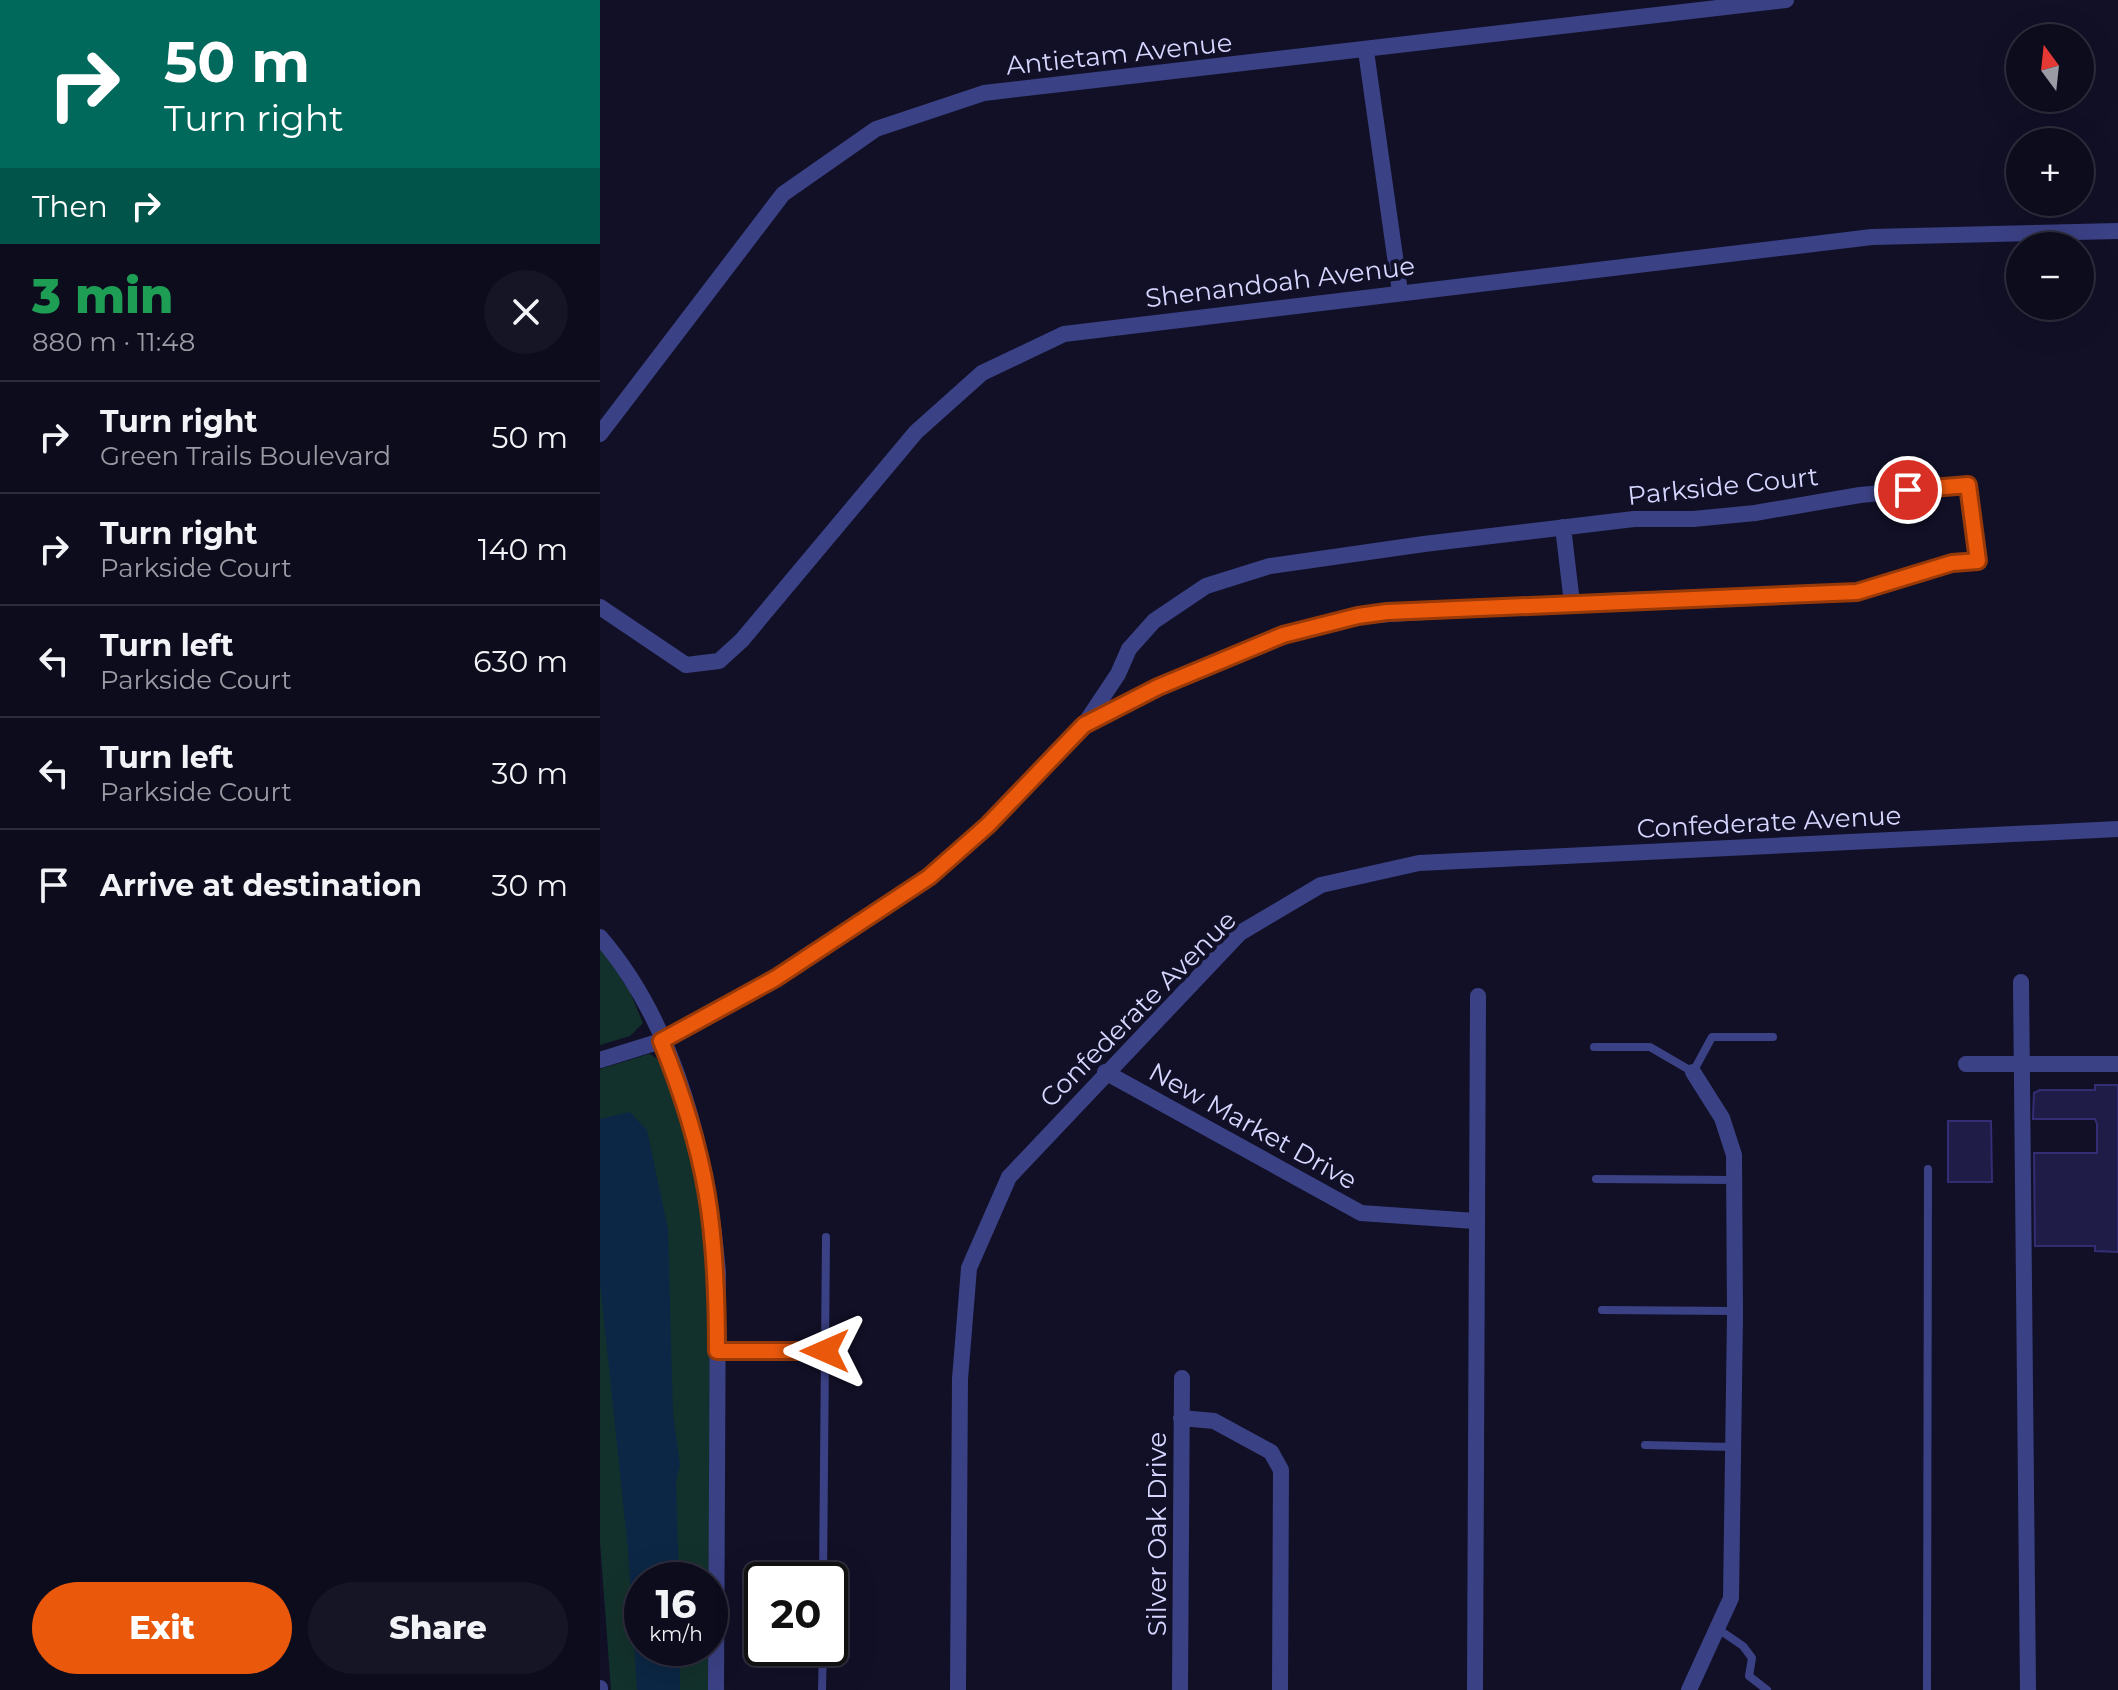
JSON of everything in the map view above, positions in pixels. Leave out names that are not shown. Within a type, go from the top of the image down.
[{"type":"street","name":"Antietam Avenue","points":[[600,434],[783,194],[876,129],[984,93],[1786,0]]},
{"type":"street","points":[[1366,51],[1400,292]]},
{"type":"street","name":"Shenandoah Avenue","points":[[600,607],[686,665],[719,661],[742,640],[916,432],[982,373],[1064,334],[1872,237],[2118,231]]},
{"type":"street","name":"Parkside Court","points":[[600,1060],[661,1041],[776,978],[929,877],[988,825],[1084,725],[1118,674],[1129,649],[1154,621],[1206,586],[1270,566],[1563,527],[1740,514],[1860,495],[1968,485],[1978,561],[1952,563],[1857,592],[1387,612],[1283,635],[1200,669],[1084,725]]},
{"type":"street","points":[[1563,527],[1572,603]]},
{"type":"street","name":"Confederate Avenue","points":[[958,1690],[960,1379],[969,1268],[1009,1177],[1105,1072],[1240,933],[1321,885],[1419,863],[2118,829]]},
{"type":"street","points":[[600,937],[644,999],[688,1106],[704,1163],[718,1272],[716,1690]]},
{"type":"street","points":[[2021,982],[2028,1690]]},
{"type":"street","points":[[1475,1690],[1478,996]]},
{"type":"street","points":[[1966,1064],[2118,1064]]},
{"type":"street","name":"New Market Drive","points":[[1105,1072],[1361,1213],[1475,1221]]},
{"type":"street","points":[[1689,1690],[1731,1598],[1735,1311],[1734,1155],[1722,1118],[1693,1072]]},
{"type":"street","name":"Silver Oak Drive","points":[[1180,1690],[1182,1378]]},
{"type":"street","points":[[1181,1418],[1214,1421],[1271,1452],[1278,1461],[1281,1470],[1280,1690]]},
{"type":"lane","points":[[1594,1047],[1650,1047],[1693,1072],[1712,1037],[1773,1037]]},
{"type":"lane","points":[[1927,1690],[1928,1169]]},
{"type":"lane","points":[[1596,1179],[1734,1180]]},
{"type":"lane","points":[[823,1562],[826,1237]]},
{"type":"lane","points":[[1602,1310],[1735,1311]]},
{"type":"lane","points":[[717,1351],[825,1351]]},
{"type":"lane","points":[[1645,1445],[1732,1447]]},
{"type":"lane","points":[[1718,1629],[1743,1646],[1752,1658],[1749,1676],[1767,1690]]},
{"type":"lane","points":[[822,1690],[823,1666]]},
{"type":"green space","points":[[600,946],[630,992],[643,1023],[630,1036],[600,1045]]},
{"type":"green space","points":[[649,1054],[662,1065],[674,1087],[693,1149],[710,1264],[710,1562],[624,1562],[624,1666],[710,1666],[710,1690],[611,1690],[600,1542],[600,1069]]},
{"type":"water","points":[[630,1112],[647,1130],[668,1229],[673,1413],[680,1465],[676,1482],[678,1562],[629,1562],[600,1282],[600,1119]]},
{"type":"water","points":[[635,1666],[680,1666],[680,1690],[637,1690]]},
{"type":"building","points":[[2095,1085],[2118,1085],[2118,1252],[2095,1251],[2095,1246],[2035,1246],[2034,1153],[2097,1153],[2097,1124],[2095,1119],[2033,1119],[2034,1093],[2040,1090],[2095,1090]]},
{"type":"building","points":[[1948,1121],[1991,1121],[1992,1182],[1948,1182]]},
{"type":"route","points":[[825,1351],[717,1351],[718,1272],[704,1163],[688,1106],[661,1041],[776,978],[929,877],[988,825],[1084,725],[1158,687],[1283,635],[1358,616],[1625,600],[1857,592],[1952,563],[1978,561],[1968,485],[1908,490]]}]
